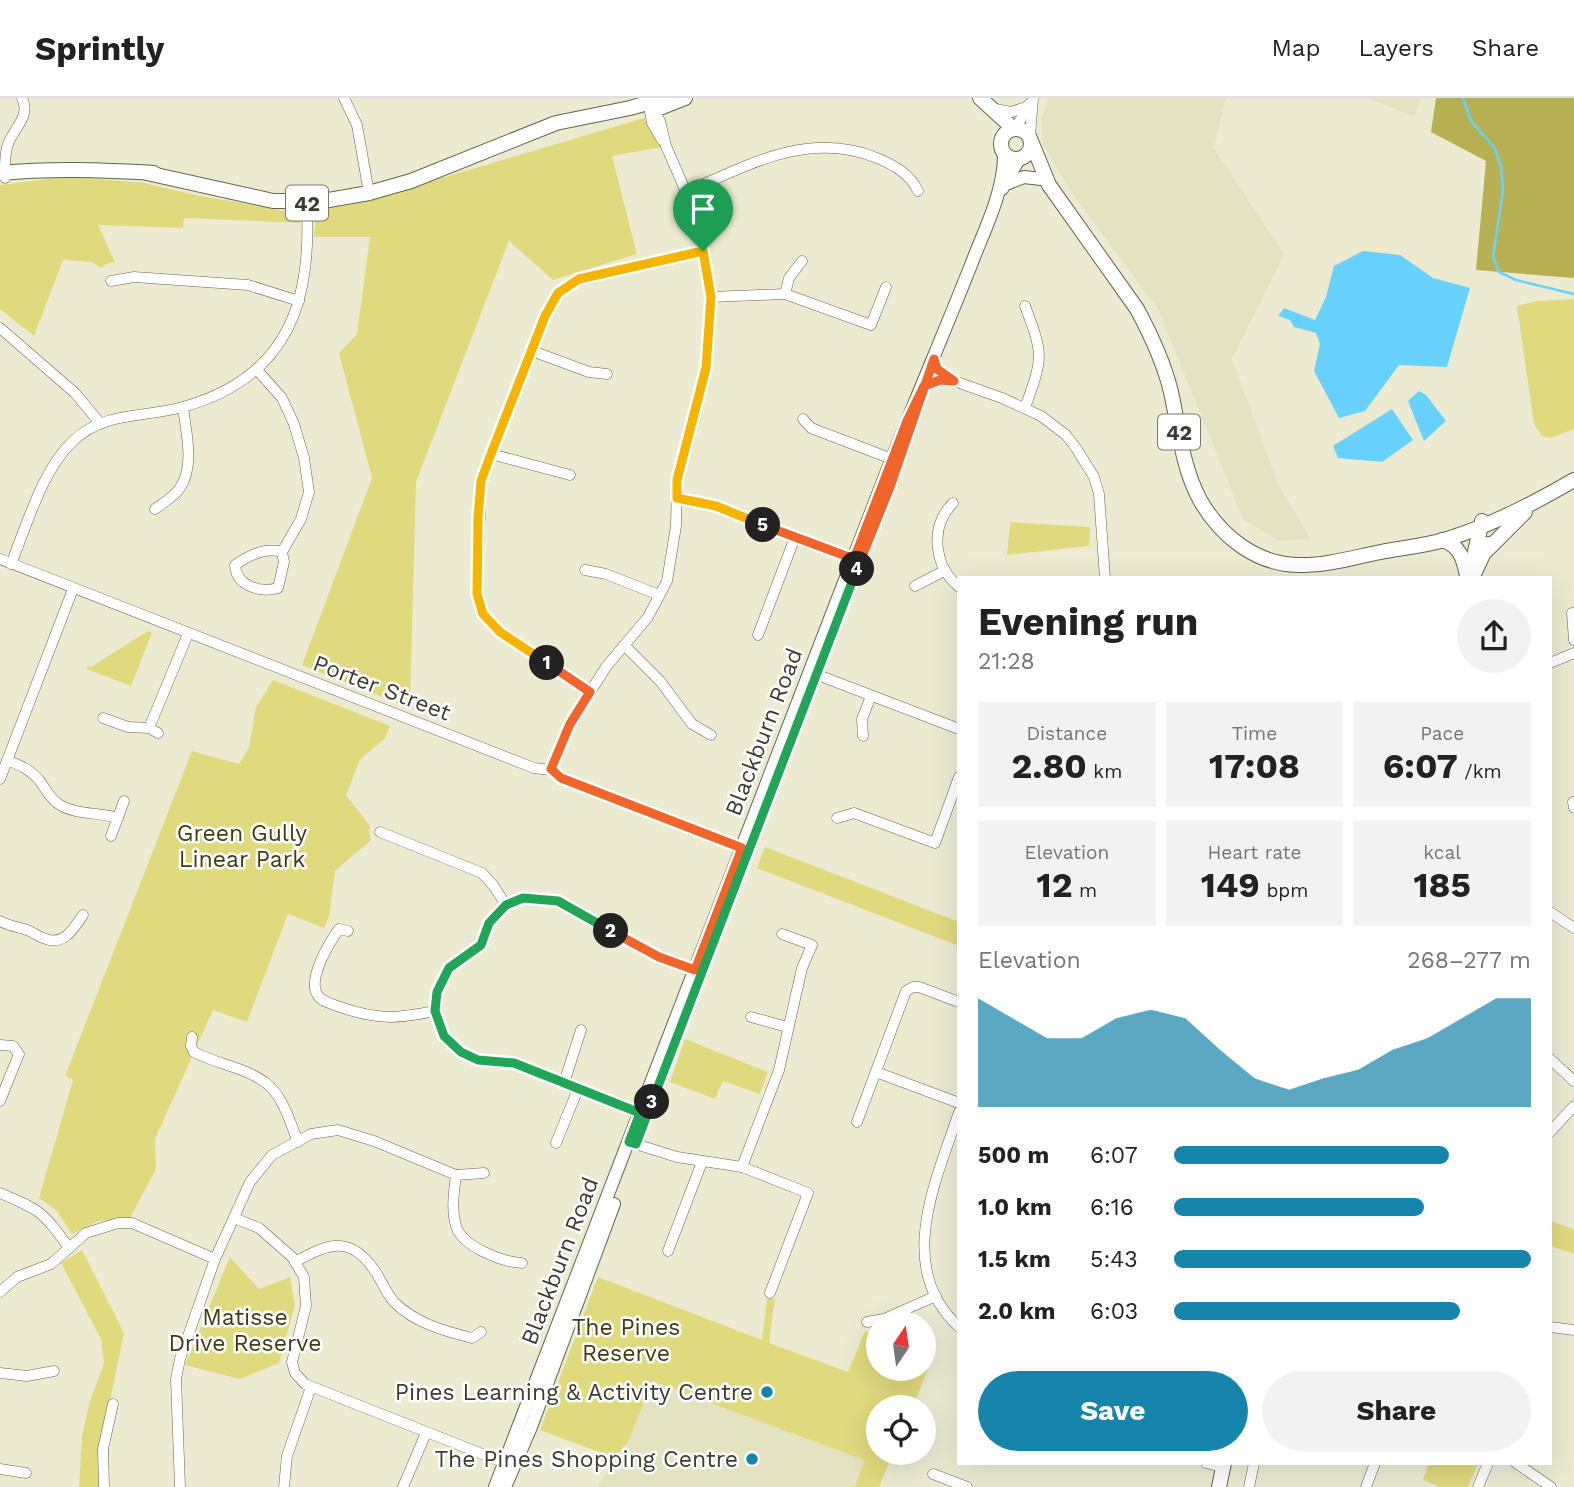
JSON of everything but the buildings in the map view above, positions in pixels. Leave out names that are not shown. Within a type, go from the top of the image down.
[{"type":"main road","name":"42","points":[[651,108],[665,98]]},
{"type":"main road","name":"42","points":[[2,176],[62,169],[147,173],[257,199],[286,203],[368,190],[436,173],[515,140],[685,98]]},
{"type":"main road","points":[[983,101],[1015,129]]},
{"type":"main road","points":[[983,101],[998,129],[1002,147]]},
{"type":"main road","points":[[1002,147],[1006,133],[1015,129],[1024,130],[1031,138],[1030,152],[1020,159]]},
{"type":"main road","name":"42","points":[[1031,138],[1045,182]]},
{"type":"main road","name":"42","points":[[1002,147],[1011,158],[1020,159],[1045,182],[1137,309],[1161,360],[1191,480],[1199,498],[1219,528],[1242,547],[1272,560],[1301,565],[1335,562],[1442,540],[1536,494],[1574,470]]},
{"type":"main road","name":"Blackburn Road","points":[[857,560],[890,487],[924,386],[996,199],[1004,164],[1002,147]]},
{"type":"main road","name":"Blackburn Road","points":[[996,199],[1020,159]]},
{"type":"main road","points":[[1006,184],[1024,177],[1045,182]]},
{"type":"main road","name":"Blackburn Road","points":[[495,1487],[814,674],[892,460],[924,386]]},
{"type":"main road","name":"42","points":[[1385,551],[1488,519],[1542,498],[1574,480]]},
{"type":"main road","points":[[1471,576],[1486,551],[1542,498]]},
{"type":"main road","points":[[1486,551],[1488,519]]},
{"type":"main road","points":[[1471,576],[1488,519]]},
{"type":"main road","points":[[1442,540],[1450,542],[1460,552],[1469,576]]},
{"type":"main road","name":"Blackburn Road","points":[[505,1487],[531,1427],[632,1143]]},
{"type":"main road","points":[[1219,1487],[1223,1465]]},
{"type":"street","points":[[2,176],[8,146],[25,115],[22,98]]},
{"type":"street","points":[[344,98],[357,125],[368,190]]},
{"type":"street","points":[[983,101],[1005,112],[1031,101]]},
{"type":"street","points":[[1015,129],[1031,101]]},
{"type":"street","points":[[1031,101],[1031,138]]},
{"type":"street","points":[[551,769],[570,724],[606,667],[648,617],[667,581],[676,526],[677,480],[706,368],[711,297],[703,251],[686,192],[666,146],[660,121],[651,108]]},
{"type":"street","points":[[686,192],[775,154],[822,147],[856,151],[885,162],[908,177],[918,191]]},
{"type":"street","points":[[11,564],[55,462],[73,440],[99,422],[183,407],[239,384],[258,371],[278,345],[299,301],[308,254],[306,199]]},
{"type":"street","points":[[590,692],[500,632],[483,614],[477,594],[481,481],[558,293],[579,279],[703,251]]},
{"type":"street","points":[[785,294],[789,278],[802,261]]},
{"type":"street","points":[[111,281],[134,277],[248,285],[299,301]]},
{"type":"street","points":[[711,297],[785,294],[871,325],[886,287]]},
{"type":"street","points":[[1025,306],[1039,344],[1040,355],[1039,370],[1025,408]]},
{"type":"street","points":[[0,328],[75,393],[99,422]]},
{"type":"street","points":[[532,351],[589,372],[607,374]]},
{"type":"street","points":[[934,359],[937,369],[954,381],[1025,408],[1066,435],[1086,461],[1099,494],[1105,576]]},
{"type":"street","points":[[258,371],[282,398],[294,424],[304,457],[309,492],[301,519],[282,552],[284,562],[278,588],[265,592],[241,582],[235,572],[235,565],[245,558],[271,549],[282,552]]},
{"type":"street","points":[[924,386],[940,380],[954,381]]},
{"type":"street","points":[[155,509],[179,490],[187,473],[189,463],[183,407]]},
{"type":"street","points":[[803,419],[811,428],[892,460]]},
{"type":"street","points":[[491,454],[570,475]]},
{"type":"street","points":[[677,498],[716,506],[857,560]]},
{"type":"street","points":[[953,503],[946,510],[938,530],[937,543],[944,571],[957,585]]},
{"type":"street","points":[[758,635],[795,537]]},
{"type":"street","name":"Porter Street","points":[[0,559],[534,768],[551,769],[561,778],[745,850]]},
{"type":"street","points":[[584,570],[606,574],[659,595]]},
{"type":"street","points":[[915,586],[944,571]]},
{"type":"street","points":[[0,779],[73,589]]},
{"type":"street","points":[[1572,613],[1574,640]]},
{"type":"street","points":[[103,718],[128,727],[153,731],[188,634]]},
{"type":"street","points":[[624,645],[660,681],[692,724],[711,735]]},
{"type":"street","points":[[1552,662],[1574,653]]},
{"type":"street","points":[[814,674],[957,728]]},
{"type":"street","points":[[863,736],[862,719],[871,696]]},
{"type":"street","points":[[7,760],[30,771],[58,804],[69,809],[118,818]]},
{"type":"street","points":[[837,818],[854,813],[935,843],[957,783]]},
{"type":"street","points":[[111,836],[124,802]]},
{"type":"street","points":[[380,832],[482,873],[506,905]]},
{"type":"street","points":[[643,1114],[514,1063],[478,1060],[461,1052],[444,1036],[435,1011],[437,992],[449,968],[481,945],[489,923],[506,905],[523,898],[558,901],[645,950],[698,972]]},
{"type":"street","points":[[1552,913],[1574,928]]},
{"type":"street","points":[[0,921],[44,939],[56,941],[73,931],[83,915]]},
{"type":"street","points":[[348,931],[339,929],[332,939],[314,977],[316,994],[325,1002],[368,1017],[399,1018],[435,1011]]},
{"type":"street","points":[[742,1167],[779,1070],[802,968],[812,945],[782,934]]},
{"type":"street","points":[[858,1122],[906,991],[913,986],[919,986],[957,1001]]},
{"type":"street","points":[[751,1017],[787,1027]]},
{"type":"street","points":[[564,1083],[580,1030]]},
{"type":"street","points":[[192,1037],[191,1046],[194,1052],[268,1084],[285,1110],[298,1142]]},
{"type":"street","points":[[0,1045],[13,1046],[23,1054],[0,1101]]},
{"type":"street","points":[[1552,1061],[1574,1081]]},
{"type":"street","points":[[876,1072],[957,1102]]},
{"type":"street","points":[[556,1143],[578,1089]]},
{"type":"street","points":[[1552,1130],[1574,1106]]},
{"type":"street","points":[[957,1118],[929,1204],[923,1245],[930,1287],[957,1325]]},
{"type":"street","points":[[180,1487],[176,1379],[180,1359],[215,1259],[250,1182],[272,1155],[312,1134],[338,1130],[456,1175],[484,1173]]},
{"type":"street","points":[[632,1143],[677,1157],[742,1167],[808,1193],[771,1293]]},
{"type":"street","points":[[668,1251],[702,1162]]},
{"type":"street","points":[[456,1175],[453,1208],[457,1229],[480,1250],[507,1262],[522,1263]]},
{"type":"street","points":[[0,1193],[35,1208],[44,1215],[69,1248]]},
{"type":"street","points":[[234,1218],[259,1228],[295,1262],[304,1277],[306,1306],[292,1362],[295,1373],[305,1384],[505,1463]]},
{"type":"street","points":[[0,1292],[18,1277],[51,1264],[86,1233],[118,1223],[132,1223],[215,1259]]},
{"type":"street","points":[[295,1262],[319,1248],[336,1244],[351,1248],[361,1253],[370,1264],[393,1301],[417,1319],[448,1332],[472,1338],[481,1332]]},
{"type":"street","points":[[902,1311],[936,1296]]},
{"type":"street","points":[[1552,1327],[1574,1330]]},
{"type":"street","points":[[0,1373],[27,1376],[54,1371]]},
{"type":"street","points":[[284,1487],[287,1456],[311,1387]]},
{"type":"street","points":[[104,1487],[103,1449],[113,1404]]},
{"type":"street","points":[[403,1487],[426,1433]]},
{"type":"street","points":[[1249,1487],[1254,1465]]},
{"type":"street","points":[[1366,1487],[1374,1465]]},
{"type":"street","points":[[1478,1487],[1487,1465]]},
{"type":"street","points":[[1519,1465],[1550,1487]]},
{"type":"street","points":[[0,1469],[26,1473]]},
{"type":"street","points":[[933,1474],[967,1487]]},
{"type":"shaded area","points":[[1049,98],[1226,98],[1214,148],[1284,254],[1232,359],[1279,486],[1311,539],[1279,541],[1243,519],[1159,311],[1070,190],[1043,144],[1041,119]]},
{"type":"shaded area","points":[[1368,98],[1421,98],[1415,117]]},
{"type":"shaded area","points":[[1436,98],[1574,98],[1574,278],[1476,270],[1486,161],[1431,132]]},
{"type":"shaded area","points":[[652,1381],[864,1460],[855,1487],[598,1487],[629,1440]]},
{"type":"green space","points":[[644,118],[662,147],[612,156],[637,254],[553,280],[509,241],[416,482],[410,708],[302,665],[372,478],[339,353],[357,334],[370,237],[314,237],[316,214],[324,208],[367,200]]},
{"type":"green space","points":[[69,176],[144,183],[299,213],[300,223],[184,218],[183,228],[98,225],[115,262],[101,268],[92,262],[63,260],[34,336],[0,309],[0,185]]},
{"type":"green space","points":[[1574,299],[1574,429],[1551,438],[1542,436],[1534,424],[1517,306],[1538,301]]},
{"type":"green space","points":[[1010,522],[1090,527],[1089,546],[1007,555]]},
{"type":"green space","points":[[148,631],[152,633],[131,686],[87,669],[88,666],[91,667]]},
{"type":"green space","name":"Green Gully Linear Park","points":[[273,680],[390,726],[385,738],[360,760],[346,795],[370,826],[371,840],[335,871],[329,917],[324,928],[288,914],[247,1022],[213,1010],[155,1139],[156,1169],[130,1218],[99,1221],[72,1234],[56,1210],[39,1198],[73,1080],[65,1076],[192,751],[239,764],[249,748],[256,707]]},
{"type":"green space","points":[[765,847],[957,921],[957,945],[757,868]]},
{"type":"green space","points":[[685,1039],[768,1072],[760,1094],[723,1081],[715,1099],[670,1082]]},
{"type":"green space","points":[[1552,1221],[1574,1229],[1574,1254],[1552,1246]]},
{"type":"green space","points":[[82,1250],[124,1333],[100,1451],[101,1487],[79,1487],[82,1436],[90,1401],[104,1363],[101,1339],[61,1263]]},
{"type":"green space","name":"Matisse Drive Reserve","points":[[230,1257],[259,1289],[290,1277],[295,1305],[279,1363],[240,1379],[185,1365]]},
{"type":"green space","name":"The Pines Reserve","points":[[598,1277],[762,1340],[767,1299],[775,1299],[769,1343],[848,1372],[865,1331],[866,1381],[923,1381],[918,1395],[866,1395],[866,1465],[888,1465],[879,1487],[855,1487],[864,1460],[652,1381],[629,1440],[615,1458],[540,1430]]},
{"type":"green space","points":[[1428,1465],[1477,1465],[1468,1487],[1440,1487],[1423,1480]]},
{"type":"water","points":[[1363,251],[1400,255],[1433,278],[1470,288],[1447,367],[1399,365],[1365,411],[1339,418],[1314,371],[1320,344],[1316,333],[1294,327],[1290,320],[1278,316],[1284,308],[1315,320],[1326,297],[1334,266]]},
{"type":"water","points":[[1419,391],[1426,395],[1446,421],[1424,441],[1408,401]]},
{"type":"water","points":[[1392,409],[1413,440],[1382,462],[1338,458],[1333,446]]},
{"type":"waterway","points":[[1463,98],[1471,121],[1494,147],[1501,166],[1503,190],[1493,257],[1499,272],[1516,280],[1574,294]]},
{"type":"place","name":"Pines Learning & Activity Centre","points":[[767,1392]]},
{"type":"place","name":"The Pines Shopping Centre","points":[[752,1459]]},
{"type":"route","points":[[703,251],[579,279],[558,293],[545,316],[481,481],[477,594],[483,614],[500,632],[590,692],[570,724],[551,769],[561,778],[742,848],[695,970],[645,950],[558,901],[523,898],[506,905],[489,923],[481,945],[449,968],[437,992],[435,1011],[444,1036],[461,1052],[478,1060],[514,1063],[640,1113],[629,1142],[636,1144],[890,487],[913,423],[924,386],[934,359],[937,369],[954,381],[940,380],[924,386],[907,421],[854,559],[716,506],[677,498],[677,480],[706,368],[711,297],[703,251]]}]
